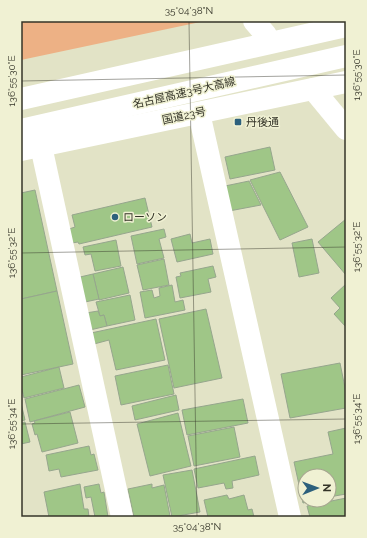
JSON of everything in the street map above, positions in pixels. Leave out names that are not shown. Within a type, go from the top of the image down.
[{"type":"main road","points":[[21,94],[260,28],[325,21]]},
{"type":"main road","points":[[21,99],[346,26]]},
{"type":"main road","name":"名古屋高速3号大高線","points":[[21,130],[346,56]]},
{"type":"main road","name":"国道23号","points":[[31,148],[346,82]]},
{"type":"main road","points":[[313,89],[346,129]]},
{"type":"main road","points":[[199,113],[290,517]]},
{"type":"main road","points":[[31,148],[122,517]]},
{"type":"shaded area","points":[[21,21],[205,21],[21,60]]},
{"type":"building","points":[[270,147],[275,170],[230,179],[225,157]]},
{"type":"building","points":[[280,172],[308,227],[280,240],[250,180]]},
{"type":"building","points":[[249,181],[261,205],[229,211],[225,186]]},
{"type":"building","points":[[35,190],[57,291],[21,299],[21,193]]},
{"type":"building","points":[[145,198],[152,227],[79,244],[78,242],[72,243],[69,229],[75,227],[72,215]]},
{"type":"building","points":[[346,219],[346,275],[318,242]]},
{"type":"building","points":[[164,229],[166,237],[159,239],[164,258],[137,264],[131,236]]},
{"type":"building","points":[[190,234],[192,243],[210,239],[213,254],[177,262],[171,239]]},
{"type":"building","points":[[312,239],[319,273],[299,277],[292,243]]},
{"type":"building","points":[[116,240],[121,266],[95,271],[91,254],[85,255],[83,247]]},
{"type":"building","points":[[164,259],[169,285],[143,290],[137,265]]},
{"type":"building","points":[[213,266],[216,277],[208,279],[211,292],[180,298],[176,277],[181,276],[180,273]]},
{"type":"building","points":[[123,267],[129,293],[99,300],[93,274]]},
{"type":"building","points":[[93,274],[99,299],[85,302],[80,277]]},
{"type":"building","points":[[346,284],[346,327],[334,314],[340,308],[331,298]]},
{"type":"building","points":[[172,285],[175,302],[183,300],[185,310],[145,318],[140,292],[152,290],[154,298],[160,296],[159,288]]},
{"type":"building","points":[[57,291],[73,364],[21,375],[21,299]]},
{"type":"building","points":[[130,295],[135,320],[107,326],[104,315],[100,316],[96,302]]},
{"type":"building","points":[[206,309],[222,378],[174,388],[159,319]]},
{"type":"building","points":[[98,311],[100,316],[104,315],[107,326],[90,330],[86,313]]},
{"type":"building","points":[[156,319],[165,360],[116,370],[109,340],[94,344],[91,333]]},
{"type":"building","points":[[340,363],[346,393],[346,408],[290,418],[281,374]]},
{"type":"building","points":[[168,365],[174,394],[121,405],[115,376]]},
{"type":"building","points":[[59,367],[64,388],[24,398],[21,377]]},
{"type":"building","points":[[79,385],[85,407],[30,422],[25,399]]},
{"type":"building","points":[[176,395],[179,410],[135,420],[132,406]]},
{"type":"building","points":[[243,399],[248,423],[187,435],[182,410]]},
{"type":"building","points":[[21,403],[25,420],[21,421]]},
{"type":"building","points":[[70,412],[78,443],[42,452],[37,434],[35,435],[32,424],[35,423],[34,421]]},
{"type":"building","points":[[178,413],[191,466],[150,476],[137,424]]},
{"type":"building","points":[[25,422],[30,442],[21,444],[21,423]]},
{"type":"building","points":[[234,427],[240,457],[194,466],[188,436]]},
{"type":"building","points":[[346,428],[346,494],[337,496],[337,468],[297,468],[297,476],[294,462],[333,454],[328,432]]},
{"type":"building","points":[[89,446],[91,455],[94,454],[98,470],[61,477],[59,469],[49,471],[46,455]]},
{"type":"building","points":[[255,456],[259,475],[232,481],[233,488],[226,489],[224,483],[198,488],[194,469]]},
{"type":"building","points":[[192,470],[200,512],[172,517],[163,475]]},
{"type":"building","points":[[80,484],[84,509],[88,509],[89,517],[49,517],[44,492]]},
{"type":"building","points":[[99,484],[101,493],[104,492],[108,517],[95,517],[91,497],[86,498],[84,487]]},
{"type":"building","points":[[152,484],[152,488],[164,485],[170,516],[134,517],[128,489]]},
{"type":"building","points":[[227,495],[229,499],[244,495],[248,510],[252,509],[254,517],[208,517],[204,500]]},
{"type":"building","points":[[346,498],[346,517],[310,517],[308,508],[337,508],[337,500]]},
{"type":"place","name":"丹後通","points":[[238,122]]},
{"type":"place","name":"ローソン","points":[[115,217]]}]
